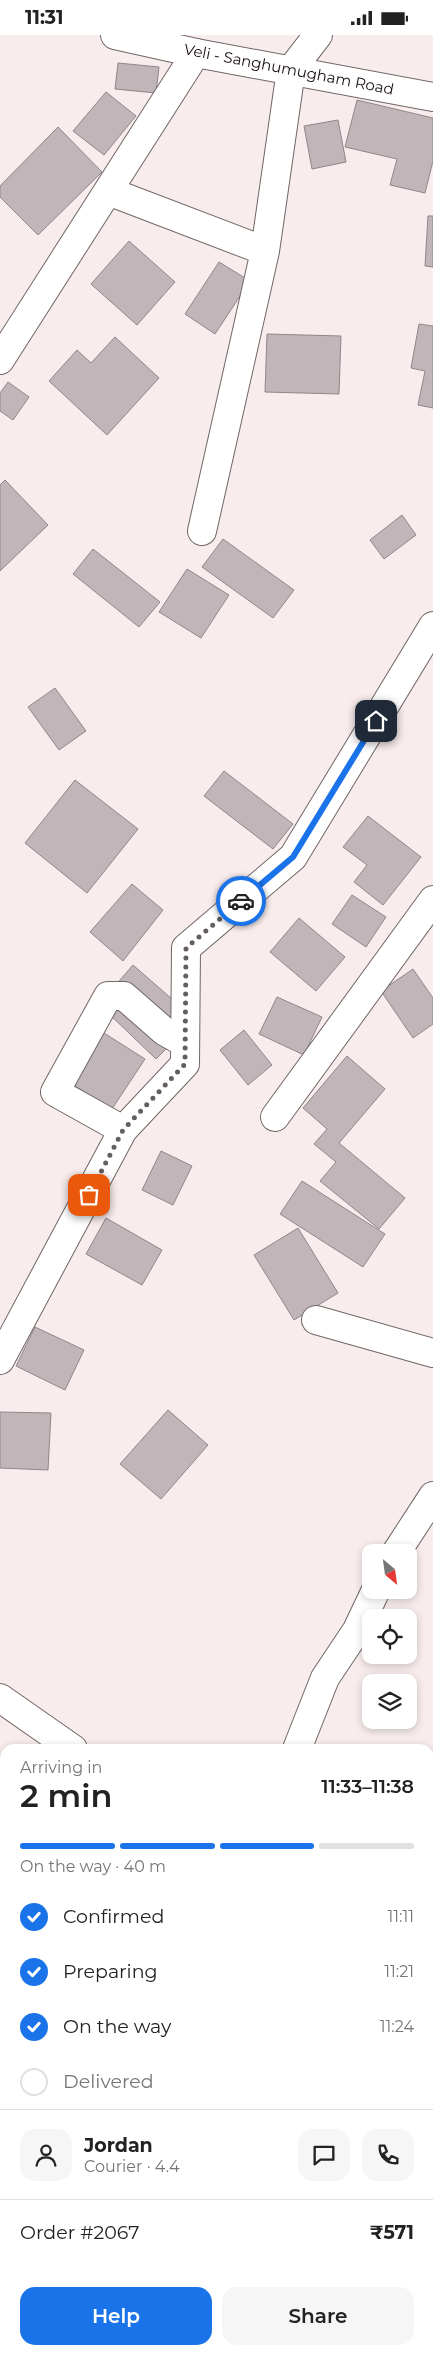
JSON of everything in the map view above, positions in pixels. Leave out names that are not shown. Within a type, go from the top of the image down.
[{"type":"street","name":"Veli - Sanghumugham Road","points":[[120,35],[196,53],[433,97]]},
{"type":"street","points":[[202,531],[265,251],[291,70],[318,35]]},
{"type":"street","points":[[0,360],[196,53]]},
{"type":"street","points":[[108,191],[265,251]]},
{"type":"street","points":[[0,1360],[123,1130],[185,1064],[186,948],[293,857],[433,626]]},
{"type":"street","points":[[275,1117],[433,900]]},
{"type":"street","points":[[123,1130],[55,1092],[108,996],[124,996],[164,1031],[185,1043]]},
{"type":"street","points":[[316,1321],[433,1353]]},
{"type":"street","points":[[402,1544],[430,1505]]},
{"type":"street","points":[[299,1744],[325,1679],[357,1630],[372,1599]]},
{"type":"street","points":[[0,1698],[66,1744]]},
{"type":"building","points":[[118,63],[159,67],[156,93],[115,89]]},
{"type":"building","points":[[106,92],[136,116],[104,155],[73,131]]},
{"type":"building","points":[[357,100],[433,118],[433,161],[425,193],[390,185],[397,159],[345,147]]},
{"type":"building","points":[[338,120],[346,162],[312,169],[304,126]]},
{"type":"building","points":[[58,127],[102,172],[38,235],[0,197],[0,186]]},
{"type":"building","points":[[428,216],[433,216],[433,267],[425,266]]},
{"type":"building","points":[[129,241],[175,282],[137,325],[91,284]]},
{"type":"building","points":[[219,262],[250,281],[215,334],[185,314]]},
{"type":"building","points":[[419,324],[433,326],[433,408],[418,405],[425,371],[411,368]]},
{"type":"building","points":[[267,334],[341,336],[339,394],[265,392]]},
{"type":"building","points":[[115,337],[159,378],[107,435],[49,381],[77,350],[91,363]]},
{"type":"building","points":[[8,382],[29,397],[13,420],[0,411],[0,393]]},
{"type":"building","points":[[5,480],[48,525],[0,571],[0,485]]},
{"type":"building","points":[[402,515],[416,535],[384,559],[370,540]]},
{"type":"building","points":[[223,539],[294,590],[273,618],[202,567]]},
{"type":"building","points":[[93,549],[160,602],[139,627],[73,574]]},
{"type":"building","points":[[187,569],[229,595],[201,638],[159,612]]},
{"type":"building","points":[[55,688],[86,731],[59,750],[28,707]]},
{"type":"building","points":[[224,771],[293,824],[273,849],[204,796]]},
{"type":"building","points":[[75,780],[138,829],[87,893],[25,843]]},
{"type":"building","points":[[368,816],[421,857],[383,905],[354,882],[367,865],[343,847]]},
{"type":"building","points":[[132,884],[163,910],[123,961],[90,932]]},
{"type":"building","points":[[352,895],[386,917],[366,947],[332,924]]},
{"type":"building","points":[[299,918],[345,957],[316,991],[270,952]]},
{"type":"building","points":[[133,965],[180,1006],[162,1028],[114,987]]},
{"type":"building","points":[[413,969],[433,998],[433,1024],[413,1038],[381,991]]},
{"type":"building","points":[[124,997],[172,1043],[156,1059],[108,1013]]},
{"type":"building","points":[[277,997],[322,1017],[304,1055],[259,1034]]},
{"type":"building","points":[[244,1030],[272,1065],[248,1085],[220,1050]]},
{"type":"building","points":[[104,1033],[145,1059],[112,1109],[72,1084]]},
{"type":"building","points":[[347,1056],[385,1089],[339,1143],[405,1198],[379,1229],[320,1181],[336,1162],[314,1144],[327,1129],[303,1108]]},
{"type":"building","points":[[161,1151],[192,1166],[173,1205],[142,1190]]},
{"type":"building","points":[[302,1181],[385,1234],[363,1267],[280,1214]]},
{"type":"building","points":[[106,1218],[162,1250],[142,1285],[86,1254]]},
{"type":"building","points":[[298,1228],[338,1293],[294,1320],[254,1255]]},
{"type":"building","points":[[35,1327],[84,1350],[65,1390],[16,1366]]},
{"type":"building","points":[[168,1410],[208,1445],[161,1499],[120,1464]]},
{"type":"building","points":[[0,1412],[51,1413],[48,1470],[0,1468]]},
{"type":"way so far","points":[[89,1195],[123,1130],[185,1064],[186,948],[241,901]]},
{"type":"route","points":[[241,901],[293,857],[376,721]]}]
